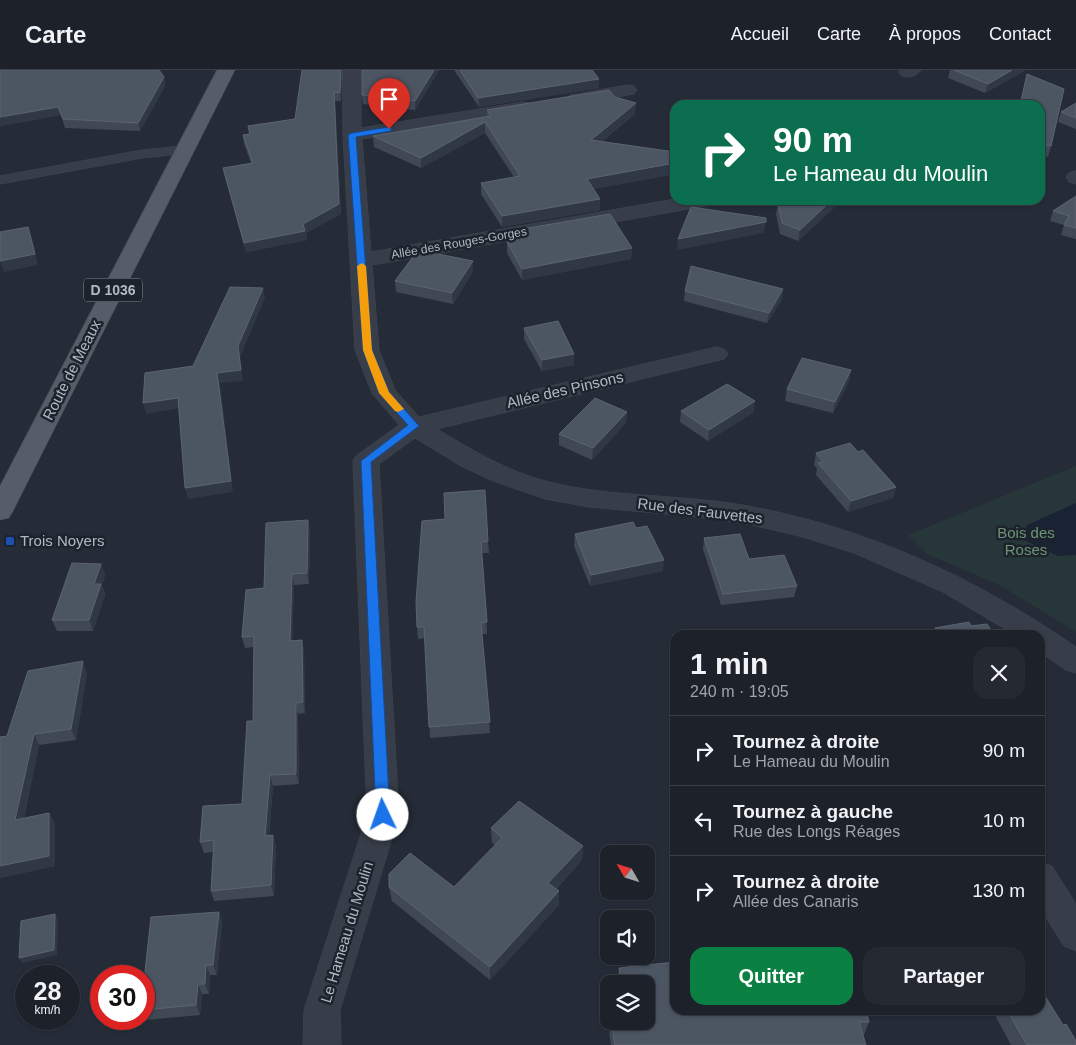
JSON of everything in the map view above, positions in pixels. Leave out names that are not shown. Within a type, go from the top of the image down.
[{"type":"main road","name":"Route de Meaux","points":[[0,510],[226,70]]},
{"type":"street","name":"Rue des Fauvettes","points":[[352,70],[352,135],[367,350],[384,393],[414,426],[470,460],[502,475],[545,490],[589,498],[689,507],[748,515],[805,528],[864,546],[953,585],[1029,630]]},
{"type":"street","points":[[562,101],[628,90]]},
{"type":"street","points":[[352,135],[542,104]]},
{"type":"street","name":"Allée des Rouges-Gorges","points":[[361,260],[676,205]]},
{"type":"street","name":"Allée des Pinsons","points":[[414,426],[716,354]]},
{"type":"street","name":"Le Hameau du Moulin","points":[[322,1045],[322,1010],[383,815],[366,461],[414,426]]},
{"type":"street","name":"Rue des Fauvettes","points":[[1045,640],[1076,662]]},
{"type":"street","points":[[1045,885],[1076,935]]},
{"type":"lane","points":[[0,180],[142,154],[185,150]]},
{"type":"green space","name":"Bois des Roses","points":[[1076,466],[1076,632],[1000,585],[927,554],[908,535]]},
{"type":"water","points":[[1076,503],[1076,555],[1058,556],[1022,539],[1027,525]]},
{"type":"building","points":[[0,70],[159,70],[164,77],[138,123],[63,119],[58,107],[0,117]]},
{"type":"building","points":[[302,70],[341,70],[340,93],[334,92],[339,204],[303,224],[305,231],[244,243],[223,168],[253,163],[243,135],[250,134],[248,126],[295,119]]},
{"type":"building","points":[[362,70],[434,70],[415,101],[362,95]]},
{"type":"building","points":[[460,70],[592,70],[599,79],[478,98]]},
{"type":"building","points":[[954,70],[1012,70],[988,84]]},
{"type":"building","points":[[1027,74],[1064,89],[1051,146],[1045,145],[1045,100],[1021,100]]},
{"type":"building","points":[[609,90],[615,97],[636,103],[591,140],[670,151],[670,164],[587,179],[600,199],[502,216],[481,183],[520,176],[485,122],[421,158],[373,136],[491,116],[487,110]]},
{"type":"building","points":[[1076,103],[1076,118],[1061,112]]},
{"type":"building","points":[[1076,196],[1076,228],[1064,225],[1069,216],[1053,211]]},
{"type":"building","points":[[778,205],[827,205],[800,230],[782,223]]},
{"type":"building","points":[[691,207],[766,218],[766,222],[678,239]]},
{"type":"building","points":[[610,214],[632,248],[522,269],[507,242],[517,240],[511,231]]},
{"type":"building","points":[[28,227],[35,254],[0,261],[0,232]]},
{"type":"building","points":[[418,250],[473,261],[452,293],[395,281]]},
{"type":"building","points":[[691,266],[783,289],[769,313],[685,291]]},
{"type":"building","points":[[230,287],[263,288],[238,346],[241,370],[217,373],[231,481],[185,488],[178,398],[143,403],[145,373],[193,366]]},
{"type":"building","points":[[558,321],[574,354],[542,360],[524,328]]},
{"type":"building","points":[[802,358],[851,370],[835,402],[787,389]]},
{"type":"building","points":[[727,384],[755,401],[709,430],[681,411]]},
{"type":"building","points":[[595,398],[627,412],[593,448],[559,434]]},
{"type":"building","points":[[850,443],[858,452],[863,450],[896,487],[851,501],[818,463],[823,462],[816,453]]},
{"type":"building","points":[[485,490],[488,541],[481,542],[487,622],[481,623],[490,722],[429,727],[424,627],[417,627],[416,602],[422,521],[445,519],[444,493]]},
{"type":"building","points":[[308,520],[307,573],[292,574],[290,641],[302,640],[303,702],[296,703],[296,774],[270,775],[265,836],[273,835],[271,885],[211,891],[214,840],[200,842],[203,806],[242,804],[247,721],[253,721],[254,636],[242,637],[246,590],[264,588],[266,523]]},
{"type":"building","points":[[633,522],[636,528],[647,526],[664,560],[591,575],[575,534]]},
{"type":"building","points":[[740,534],[749,559],[784,555],[797,586],[723,594],[704,538]]},
{"type":"building","points":[[72,563],[101,564],[94,584],[101,584],[89,620],[52,620]]},
{"type":"building","points":[[969,622],[971,626],[987,624],[991,630],[936,630],[935,628]]},
{"type":"building","points":[[83,661],[71,729],[34,734],[15,820],[49,813],[49,856],[0,866],[0,737],[7,736],[28,671]]},
{"type":"building","points":[[519,801],[583,846],[548,883],[559,891],[490,967],[389,887],[389,874],[410,853],[454,887],[502,838],[491,828]]},
{"type":"building","points":[[219,912],[213,965],[206,965],[205,984],[198,984],[196,1005],[155,1009],[155,965],[146,965],[151,917]]},
{"type":"building","points":[[55,914],[54,950],[19,958],[21,921]]},
{"type":"building","points":[[670,963],[670,1015],[867,1015],[869,1022],[859,1022],[866,1045],[615,1045],[612,1030],[655,1030],[655,975],[620,975],[619,968]]},
{"type":"building","points":[[1045,996],[1063,1025],[1066,1024],[1076,1041],[1076,1045],[1027,1045],[1010,1015],[1045,1015]]},
{"type":"slow traffic","points":[[362,266],[367,350],[384,393],[398,409]]},
{"type":"place","name":"Trois Noyers","points":[[10,541]]},
{"type":"route","points":[[383,815],[366,461],[414,426],[384,393],[367,350],[352,135],[389,129]]}]
